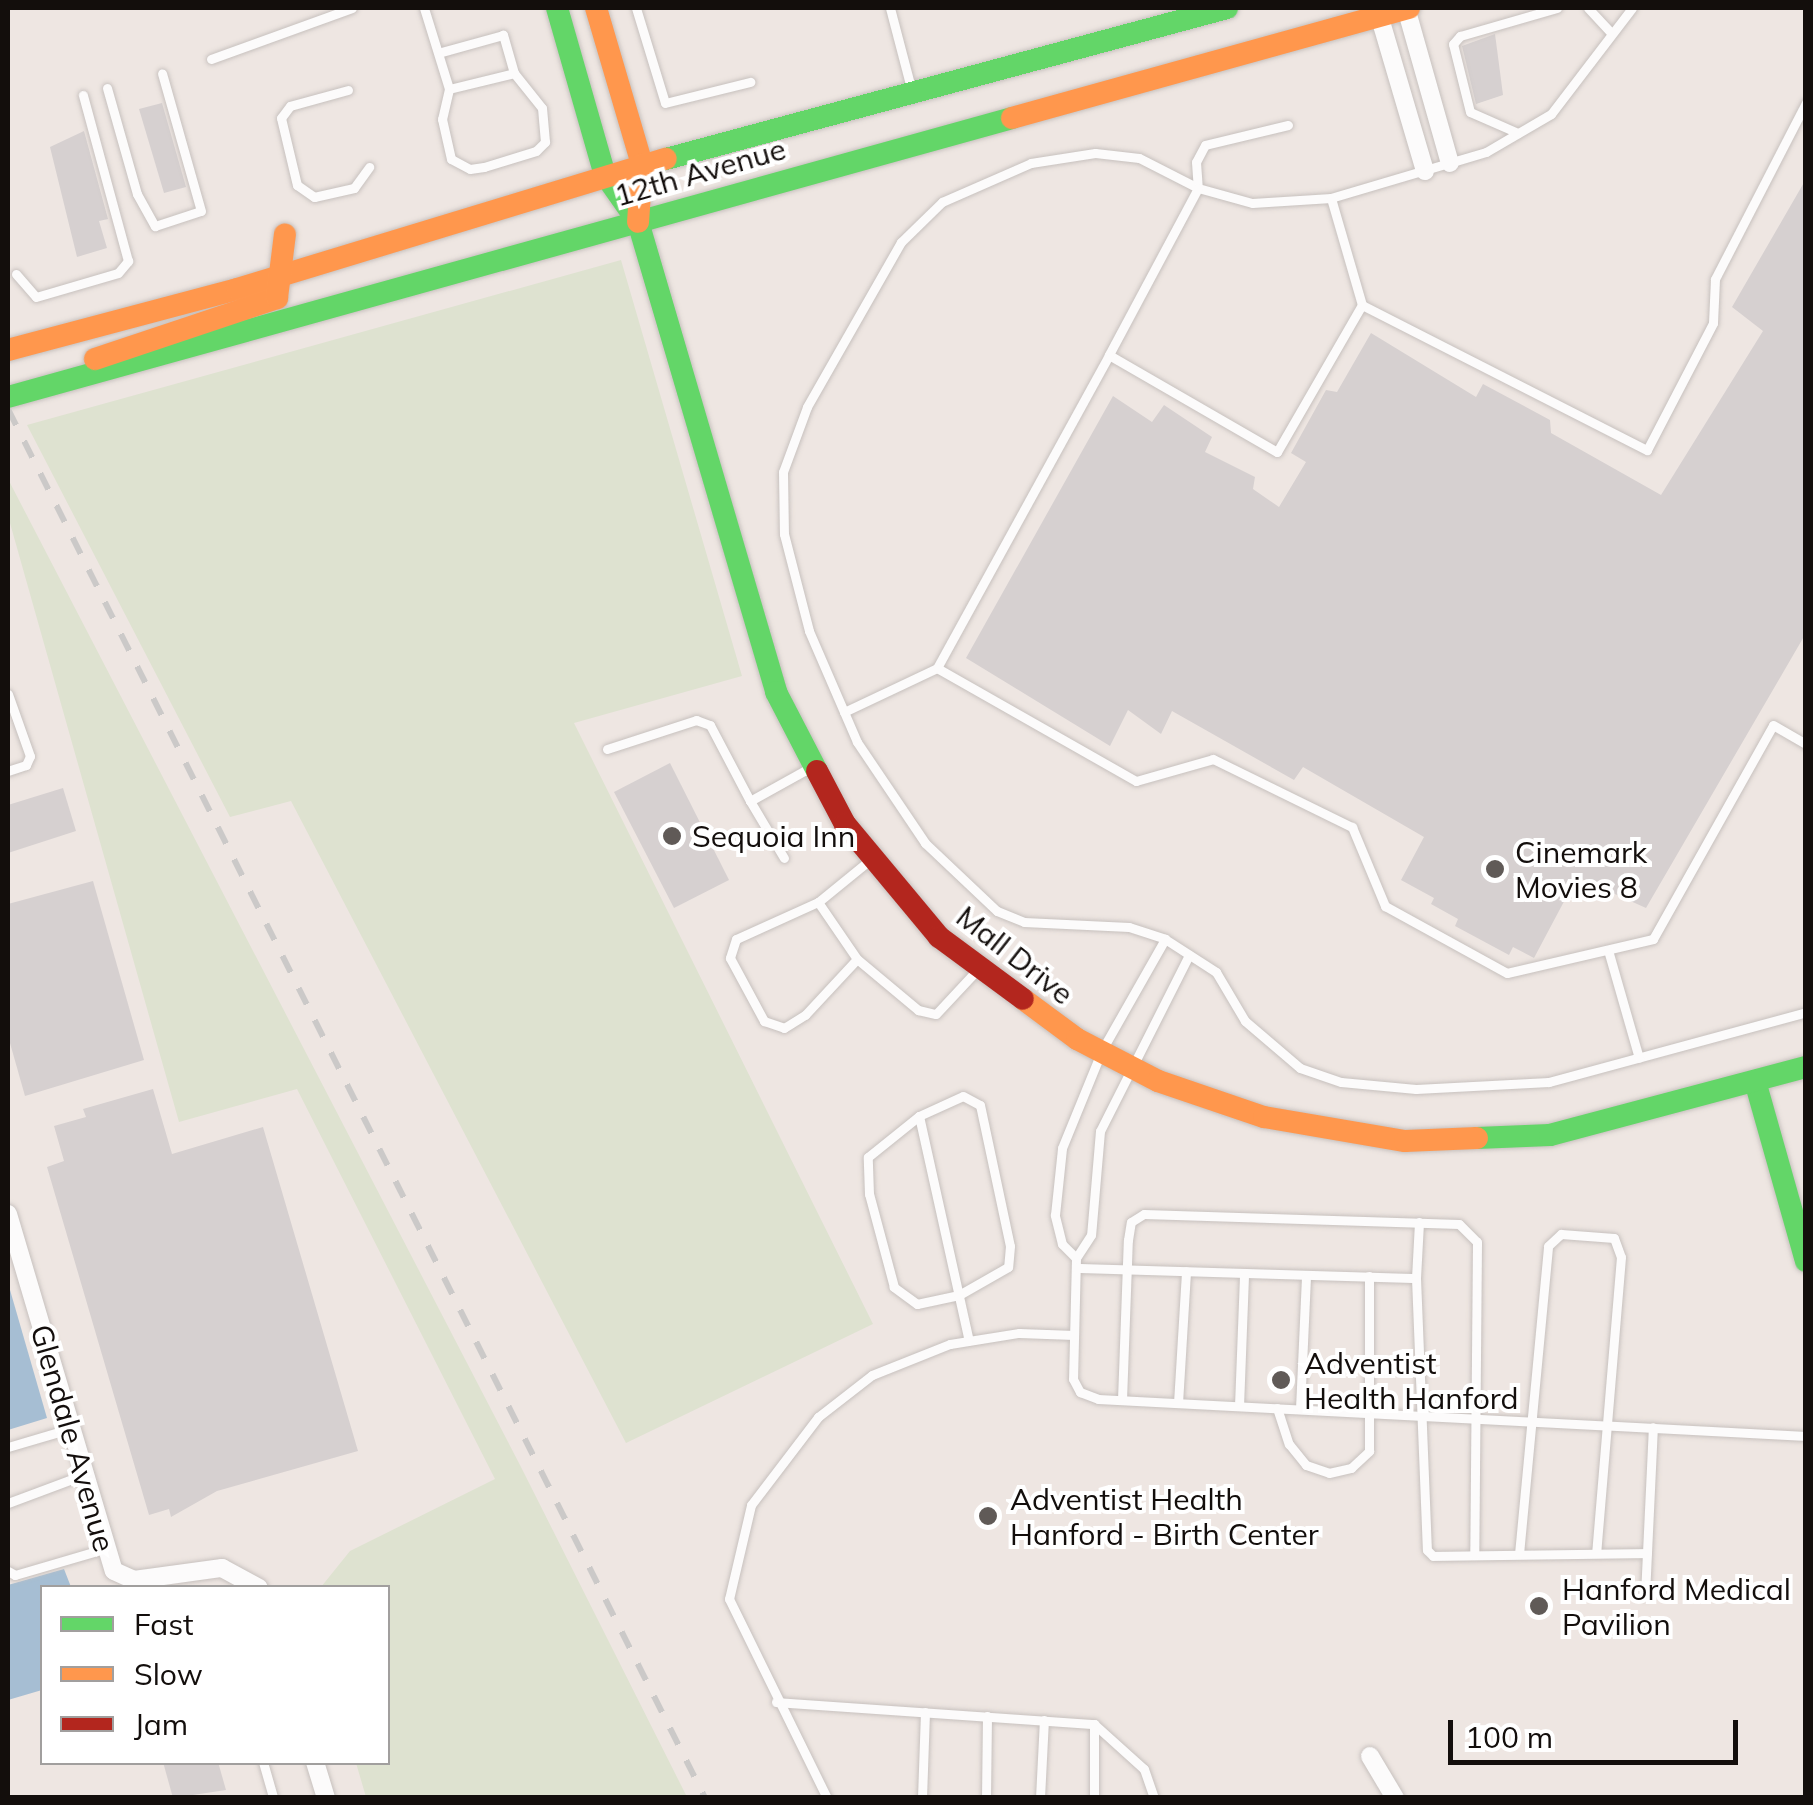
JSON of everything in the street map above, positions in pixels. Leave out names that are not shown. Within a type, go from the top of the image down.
[{"type":"main road","name":"Mall Drive","points":[[557,8],[605,175],[638,222],[752,626],[811,767],[870,859],[919,917],[978,969],[1102,1050],[1222,1106],[1404,1141],[1550,1134],[1806,1067]]},
{"type":"main road","points":[[596,8],[642,164]]},
{"type":"main road","name":"12th Avenue","points":[[8,350],[283,274],[642,164],[1227,8]]},
{"type":"main road","name":"12th Avenue","points":[[8,397],[1378,10],[1407,8]]},
{"type":"main road","name":"Mall Drive","points":[[638,222],[642,164]]},
{"type":"main road","points":[[77,377],[116,348],[278,298],[285,234]]},
{"type":"main road","points":[[1756,1081],[1806,1261]]},
{"type":"street","points":[[1407,8],[1450,164]]},
{"type":"street","points":[[1378,10],[1425,171]]},
{"type":"street","name":"Glendale Avenue","points":[[8,1214],[12,1250],[114,1571],[126,1582],[222,1568],[253,1585]]},
{"type":"street","points":[[1370,1756],[1395,1798]]},
{"type":"street","points":[[317,1765],[326,1798]]},
{"type":"lane","points":[[212,59],[352,8]]},
{"type":"lane","points":[[424,8],[438,54],[449,89],[442,119],[451,158],[470,169],[484,167],[536,151],[545,142],[542,108],[514,73],[503,36],[438,54]]},
{"type":"lane","points":[[636,8],[666,103],[750,82]]},
{"type":"lane","points":[[890,8],[913,94]]},
{"type":"lane","points":[[1518,133],[1470,112],[1453,44],[1460,36],[1557,8]]},
{"type":"lane","points":[[1588,8],[1611,33]]},
{"type":"lane","points":[[1632,8],[1551,114],[1450,164],[1331,198],[1252,203],[1198,188],[1139,158],[1048,158],[988,178],[942,202],[901,242],[807,408],[783,472],[784,534],[804,614],[844,712],[925,843],[996,911],[1024,922],[1129,928],[1165,939],[1216,972],[1245,1021],[1300,1068],[1341,1082],[1416,1088],[1549,1082],[1806,1012]]},
{"type":"lane","points":[[107,88],[137,194],[155,226],[201,212],[162,72]]},
{"type":"lane","points":[[449,89],[514,73]]},
{"type":"lane","points":[[348,90],[284,112],[280,126],[301,191],[314,197],[354,188],[369,167]]},
{"type":"lane","points":[[16,274],[36,297],[118,273],[128,261],[82,95]]},
{"type":"lane","points":[[1362,305],[1647,450],[1713,323],[1715,278],[1806,103]]},
{"type":"lane","points":[[844,712],[938,668],[1198,188],[1196,162],[1204,145],[1288,124]]},
{"type":"lane","points":[[1108,355],[1276,452],[1362,305],[1331,198]]},
{"type":"lane","points":[[938,668],[1136,781],[1213,759],[1352,827],[1385,906],[1508,974],[1653,939],[1751,775],[1773,725],[1806,744]]},
{"type":"lane","points":[[8,694],[30,756],[26,765],[8,771]]},
{"type":"lane","points":[[607,748],[696,720],[710,725],[784,858]]},
{"type":"lane","points":[[750,800],[811,767]]},
{"type":"lane","points":[[857,959],[805,1015],[784,1028],[764,1022],[730,958],[736,939],[818,902],[870,859]]},
{"type":"lane","points":[[818,902],[857,959],[918,1010],[936,1014],[978,969]]},
{"type":"lane","points":[[1165,939],[1102,1050],[1062,1148],[1055,1215],[1062,1244],[1076,1263],[1126,1269],[1416,1278]]},
{"type":"lane","points":[[1608,950],[1639,1058]]},
{"type":"lane","points":[[1189,955],[1100,1132],[1090,1235],[1076,1263],[1074,1379],[1080,1392],[1122,1400],[1806,1436]]},
{"type":"lane","points":[[963,1096],[980,1105],[1010,1246],[1008,1267],[959,1295],[917,1304],[894,1287],[870,1194],[868,1157],[920,1116],[963,1096]]},
{"type":"lane","points":[[920,1116],[969,1341]]},
{"type":"lane","points":[[1122,1400],[1130,1222],[1144,1214],[1459,1224],[1477,1242],[1472,1418],[1474,1555]]},
{"type":"lane","points":[[1419,1222],[1416,1278],[1427,1550],[1433,1556],[1647,1552]]},
{"type":"lane","points":[[1519,1554],[1548,1246],[1561,1234],[1614,1238],[1621,1257],[1596,1553]]},
{"type":"lane","points":[[1178,1403],[1186,1271]]},
{"type":"lane","points":[[1239,1406],[1244,1273]]},
{"type":"lane","points":[[1300,1409],[1306,1274]]},
{"type":"lane","points":[[1277,1408],[1297,1455],[1330,1473],[1351,1468],[1369,1451],[1369,1276]]},
{"type":"lane","points":[[826,1798],[729,1599],[751,1506],[818,1417],[859,1386],[969,1341],[1074,1335]]},
{"type":"lane","points":[[1645,1595],[1653,1427]]},
{"type":"lane","points":[[8,1447],[69,1429]]},
{"type":"lane","points":[[8,1503],[82,1475]]},
{"type":"lane","points":[[8,1571],[15,1575],[104,1548]]},
{"type":"lane","points":[[776,1702],[1094,1724],[1144,1769],[1154,1798]]},
{"type":"lane","points":[[922,1798],[925,1712]]},
{"type":"lane","points":[[986,1798],[987,1716]]},
{"type":"lane","points":[[1040,1798],[1044,1720]]},
{"type":"lane","points":[[1094,1724],[1094,1798]]},
{"type":"lane","points":[[264,1765],[273,1798]]},
{"type":"green space","points":[[621,260],[742,676],[574,723],[873,1324],[626,1443],[291,801],[230,817],[27,425]]},
{"type":"green space","points":[[8,479],[521,1467],[687,1797],[366,1797],[357,1765],[390,1765],[390,1585],[323,1585],[350,1551],[495,1479],[297,1089],[179,1122],[8,516]]},
{"type":"water","points":[[8,1283],[47,1418],[8,1430]]},
{"type":"water","points":[[64,1569],[70,1585],[40,1585],[40,1691],[8,1700],[8,1585]]},
{"type":"building","points":[[1495,34],[1503,95],[1476,104],[1462,46]]},
{"type":"building","points":[[162,103],[186,187],[164,193],[139,109]]},
{"type":"building","points":[[84,131],[108,219],[99,221],[107,248],[77,257],[50,147]]},
{"type":"building","points":[[1806,179],[1806,633],[1646,908],[1577,877],[1534,958],[1513,947],[1509,955],[1455,926],[1458,919],[1431,904],[1434,898],[1401,880],[1424,837],[1303,767],[1294,780],[1172,711],[1161,734],[1128,710],[1110,746],[966,658],[1113,396],[1152,422],[1164,405],[1212,437],[1205,452],[1255,477],[1253,489],[1279,507],[1306,462],[1291,453],[1326,390],[1337,392],[1371,333],[1476,397],[1483,384],[1550,420],[1551,433],[1661,495],[1763,331],[1732,307]]},
{"type":"building","name":"Sequoia Inn","points":[[670,763],[729,880],[674,908],[614,792]]},
{"type":"building","points":[[63,788],[76,831],[8,853],[8,805]]},
{"type":"building","points":[[93,881],[144,1060],[25,1096],[8,1036],[8,904]]},
{"type":"building","points":[[153,1089],[172,1154],[263,1127],[358,1451],[217,1491],[171,1517],[169,1509],[149,1515],[47,1167],[64,1161],[54,1126],[86,1117],[83,1109]]},
{"type":"building","points":[[164,1765],[219,1765],[226,1790],[173,1798]]},
{"type":"railway","points":[[8,409],[705,1798]]},
{"type":"traffic: fast","points":[[557,8],[605,175],[638,222],[776,692],[817,771]]},
{"type":"traffic: fast","points":[[666,159],[1227,8]]},
{"type":"traffic: fast","points":[[8,397],[1012,118]]},
{"type":"traffic: fast","points":[[1477,1138],[1550,1135],[1806,1067]]},
{"type":"traffic: fast","points":[[1755,1081],[1806,1261]]},
{"type":"traffic: slow","points":[[596,8],[642,164],[638,222]]},
{"type":"traffic: slow","points":[[1012,118],[1409,8]]},
{"type":"traffic: slow","points":[[8,350],[237,289],[666,159]]},
{"type":"traffic: slow","points":[[95,359],[277,298],[285,234]]},
{"type":"traffic: slow","points":[[1023,999],[1077,1039],[1158,1081],[1264,1117],[1405,1141],[1477,1138]]},
{"type":"traffic: jam","points":[[817,771],[845,824],[939,937],[1023,999]]},
{"type":"place","name":"Sequoia Inn","points":[[672,836]]},
{"type":"place","name":"Cinemark Movies 8","points":[[1495,869]]},
{"type":"place","name":"Adventist Health Hanford","points":[[1281,1380]]},
{"type":"place","name":"Adventist Health Hanford - Birth Center","points":[[988,1516]]},
{"type":"place","name":"Hanford Medical Pavilion","points":[[1539,1606]]}]
